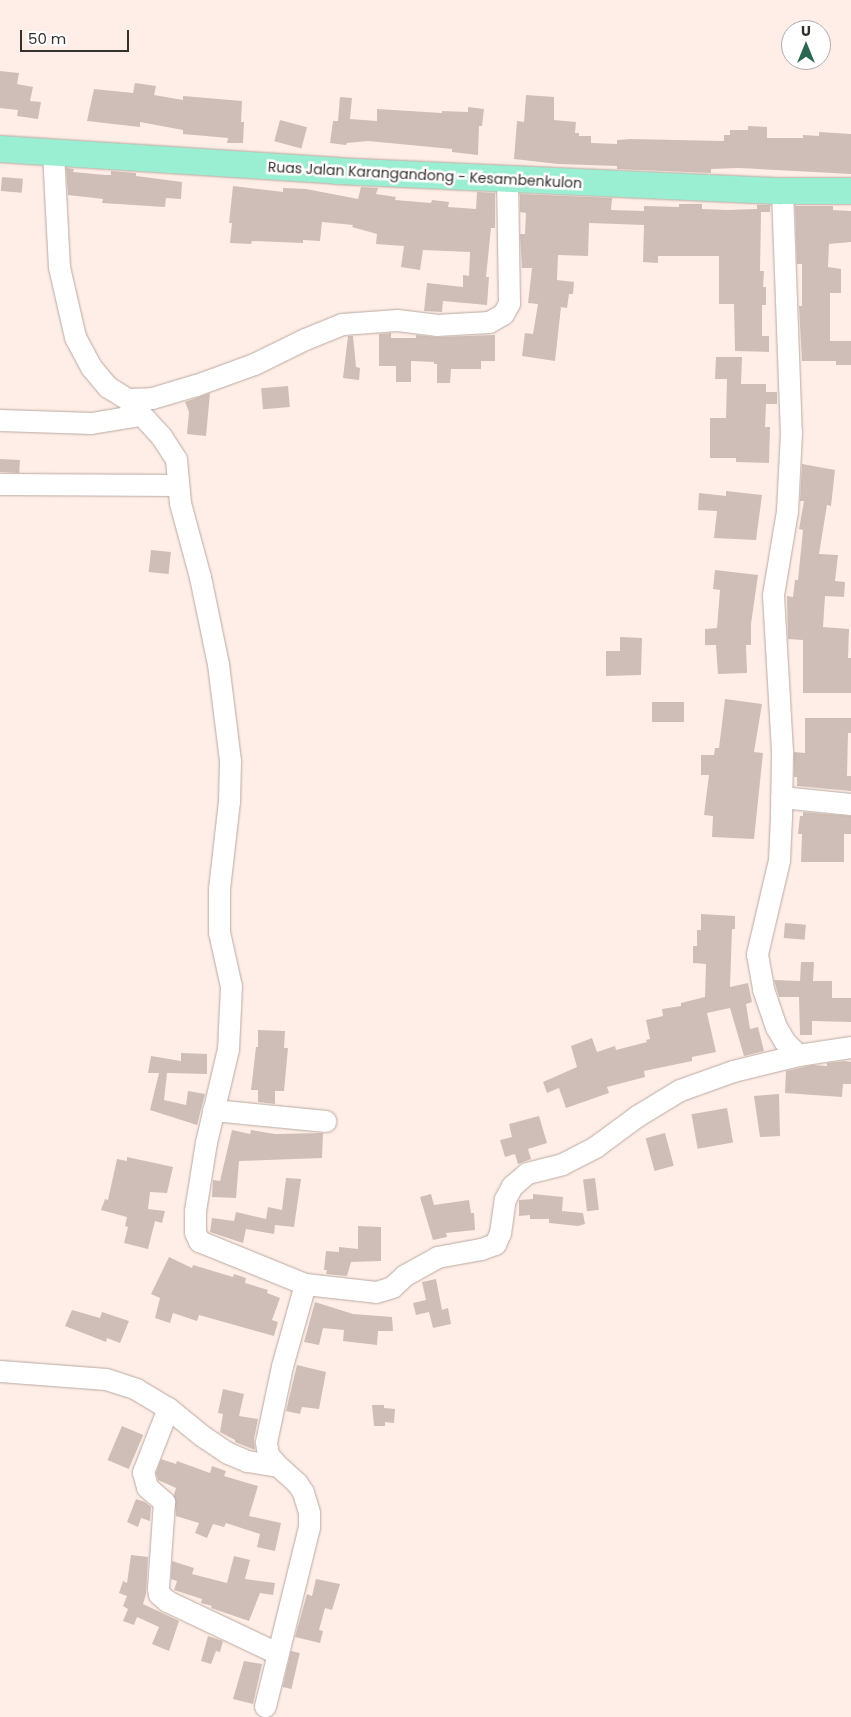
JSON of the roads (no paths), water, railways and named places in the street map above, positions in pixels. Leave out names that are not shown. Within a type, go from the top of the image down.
[{"type":"main road","name":"Ruas Jalan Karangandong - Kesambenkulon","points":[[0,149],[336,171],[782,191],[851,191]]},
{"type":"street","points":[[53,153],[58,255],[62,286],[75,337],[91,367],[108,387],[127,399],[165,442],[176,459],[180,503],[200,577],[218,664],[230,761],[229,801],[219,889],[219,932],[231,986],[228,1049],[213,1110],[195,1212],[195,1232],[199,1241],[305,1284],[376,1292],[392,1287],[405,1275],[437,1257],[482,1249],[495,1244],[500,1233],[505,1199],[512,1186],[527,1173],[562,1164],[595,1147],[637,1116],[680,1090],[733,1071],[798,1054],[851,1048]]},
{"type":"street","points":[[127,399],[152,398],[204,382],[254,364],[305,339],[342,324],[397,320],[436,325],[489,322],[503,314],[509,303],[507,179]]},
{"type":"street","points":[[782,191],[791,432],[787,511],[773,595],[782,752],[779,860],[757,954],[764,989],[776,1027],[785,1042],[798,1054]]},
{"type":"street","points":[[0,420],[91,424],[140,415]]},
{"type":"street","points":[[0,484],[178,485]]},
{"type":"street","points":[[781,797],[851,804]]},
{"type":"street","points":[[213,1110],[325,1121]]},
{"type":"street","points":[[265,1706],[277,1653],[307,1544],[309,1527],[309,1512],[303,1492],[289,1474],[268,1455],[266,1442],[282,1366],[305,1284]]},
{"type":"street","points":[[0,1371],[106,1379],[136,1389],[168,1408],[201,1435],[228,1452],[247,1461],[278,1466]]},
{"type":"street","points":[[168,1408],[143,1472],[147,1487],[164,1502],[159,1594],[167,1601],[277,1653]]}]
